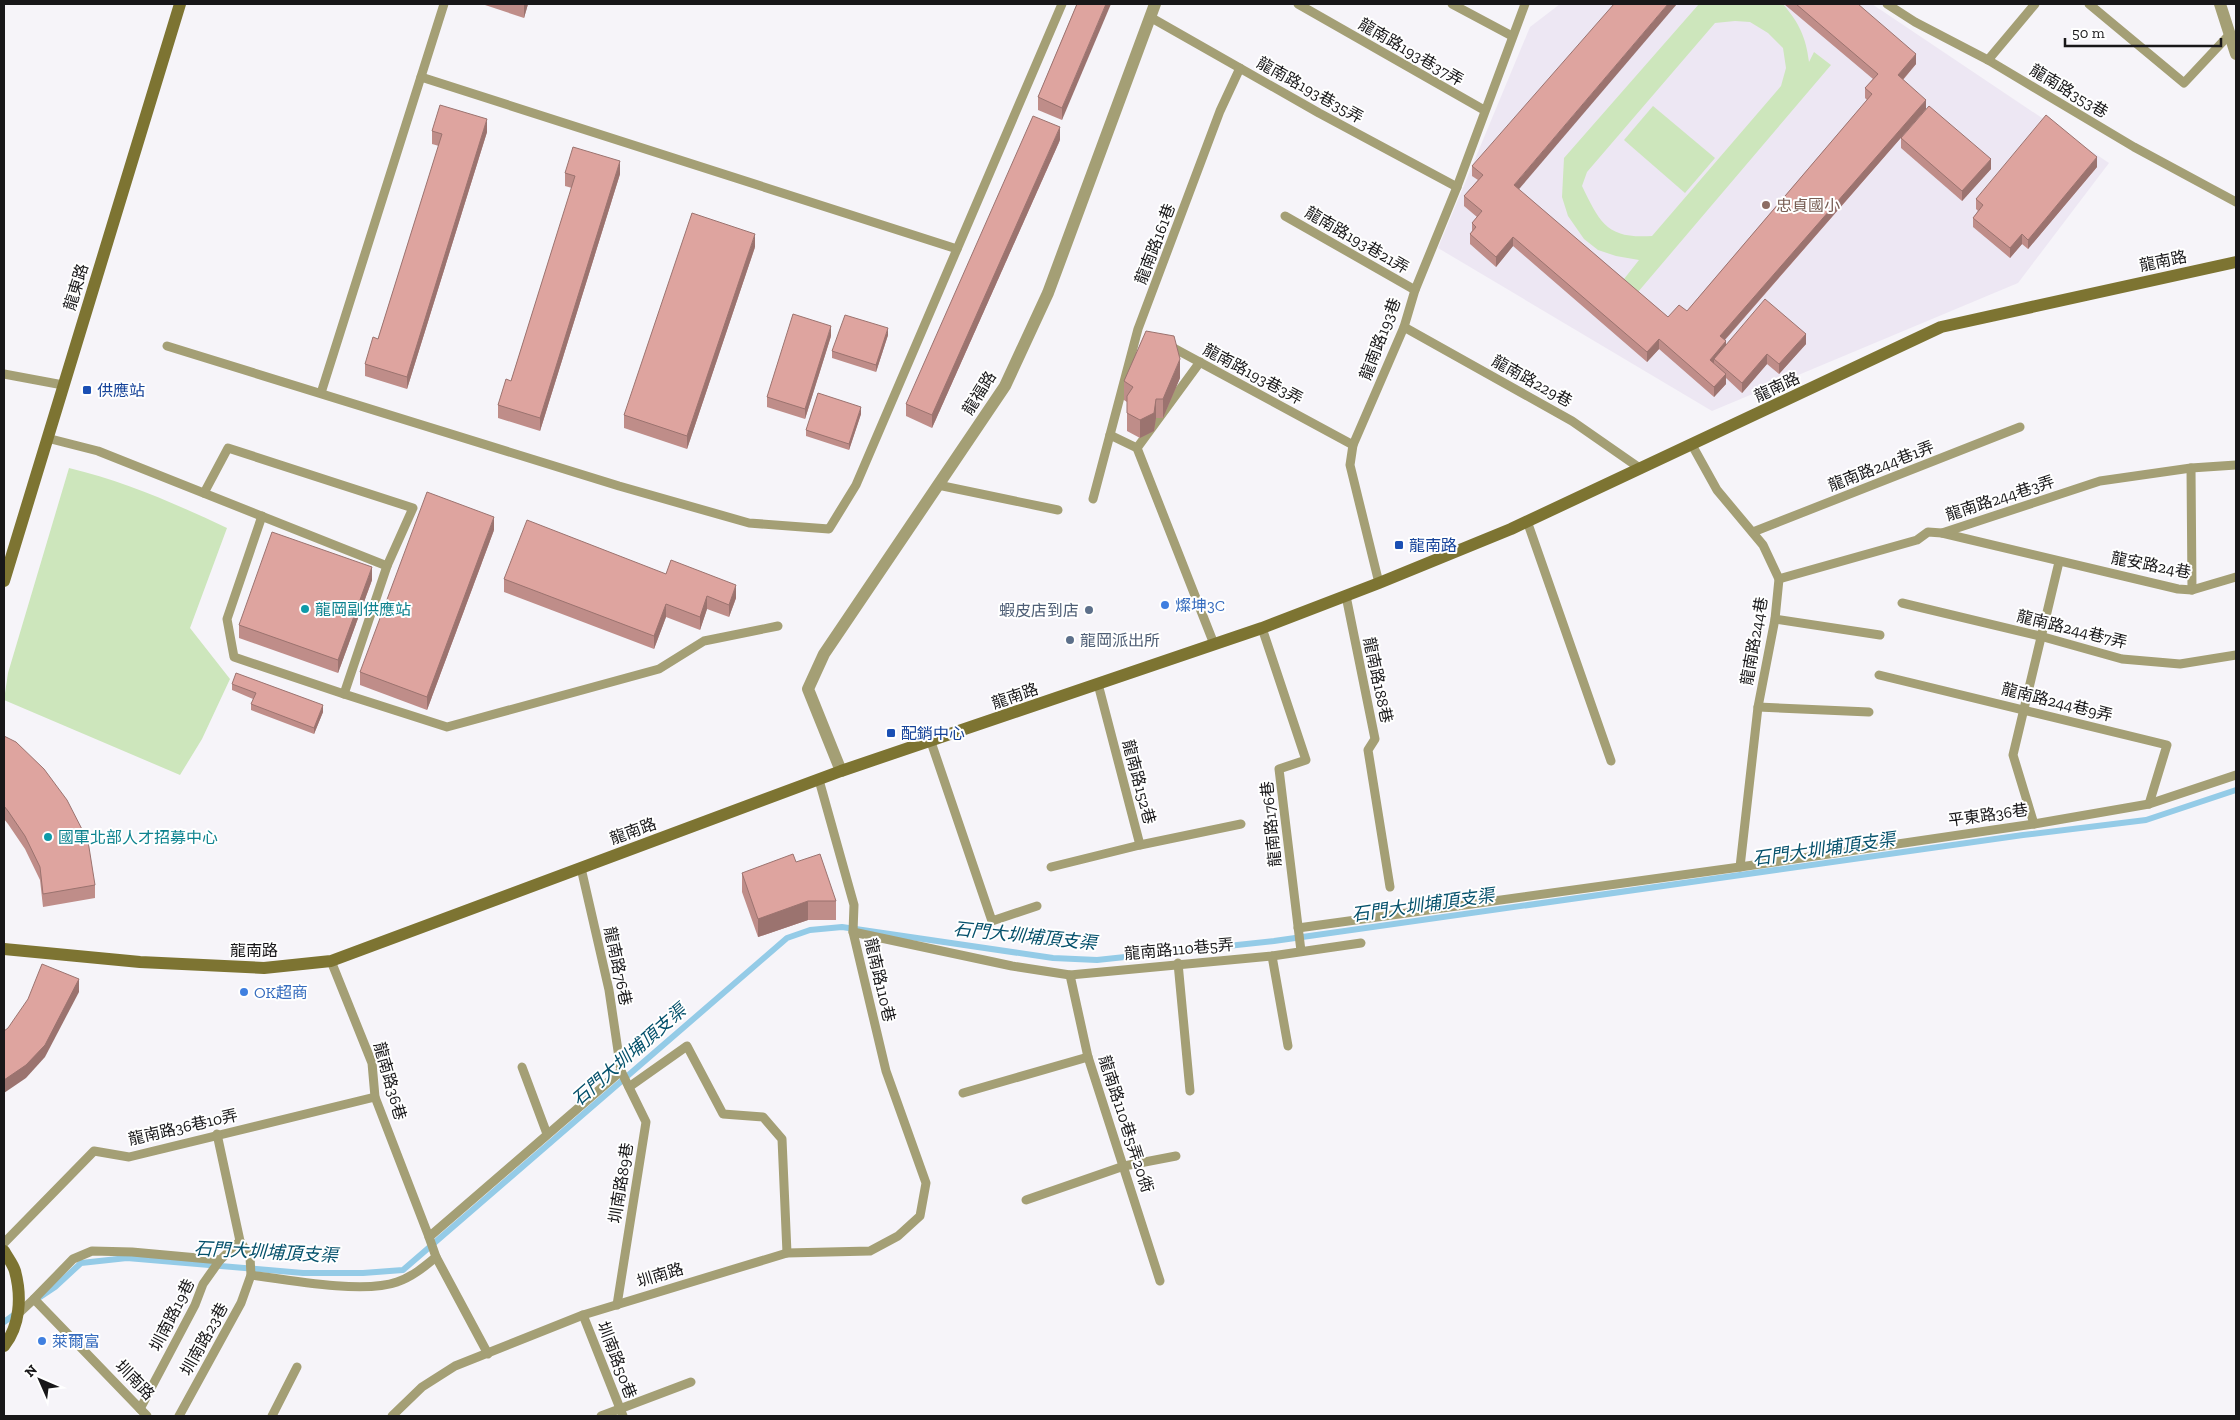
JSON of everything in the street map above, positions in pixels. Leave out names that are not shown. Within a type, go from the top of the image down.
[{"type":"main road","name":"龍東路","points":[[4,581],[180,4]]},
{"type":"main road","name":"龍南路","points":[[4,949],[140,962],[264,968],[331,961],[841,771],[1262,628],[1346,596],[1527,521],[1940,327],[2236,262]]},
{"type":"main road","points":[[4,1251],[15,1271],[19,1313],[11,1337],[4,1346]]},
{"type":"street","name":"龍福路","points":[[841,771],[808,689],[824,654],[1005,386],[1048,293],[1155,4]]},
{"type":"street","points":[[2220,4],[2236,54]]},
{"type":"lane","points":[[321,392],[444,4]]},
{"type":"lane","points":[[167,346],[321,392],[618,486],[749,523],[829,529],[856,486],[1062,4]]},
{"type":"lane","name":"龍南路193巷37弄","points":[[1298,4],[1484,110]]},
{"type":"lane","points":[[1452,4],[1512,36]]},
{"type":"lane","name":"龍南路193巷","points":[[1379,582],[1350,465],[1353,445],[1404,326],[1414,290],[1457,187],[1524,4]]},
{"type":"lane","name":"龍南路353巷","points":[[1887,4],[1915,22],[1988,60],[2134,147],[2236,202]]},
{"type":"lane","points":[[1988,60],[2036,4]]},
{"type":"lane","points":[[2094,6],[2184,84],[2229,35]]},
{"type":"lane","name":"龍南路193巷35弄","points":[[1150,17],[1457,187]]},
{"type":"lane","name":"龍南路161巷","points":[[1093,499],[1138,329],[1220,111],[1240,68]]},
{"type":"lane","points":[[421,77],[957,249]]},
{"type":"lane","name":"龍南路193巷21弄","points":[[1285,216],[1414,290]]},
{"type":"lane","name":"龍南路229巷","points":[[1404,326],[1572,420],[1641,469]]},
{"type":"lane","points":[[1138,329],[1147,334]]},
{"type":"lane","name":"龍南路193巷3弄","points":[[1156,338],[1353,445]]},
{"type":"lane","points":[[1137,448],[1200,362]]},
{"type":"lane","points":[[4,374],[63,385]]},
{"type":"lane","name":"龍南路244巷1弄","points":[[1752,532],[2020,428]]},
{"type":"lane","points":[[1110,435],[1137,448],[1214,644]]},
{"type":"lane","points":[[47,438],[98,450],[387,566]]},
{"type":"lane","name":"龍南路244巷","points":[[1692,445],[1716,490],[1763,545],[1779,579],[1775,618],[1758,707],[1740,867]]},
{"type":"lane","points":[[204,493],[228,448],[413,508],[387,566],[344,694]]},
{"type":"lane","name":"龍南路244巷3弄","points":[[1779,579],[1916,540],[1928,532],[1942,533],[2100,480],[2191,468],[2236,465]]},
{"type":"lane","points":[[2191,468],[2192,590]]},
{"type":"lane","points":[[938,485],[1058,510]]},
{"type":"lane","points":[[262,516],[226,619],[234,657],[447,727],[659,669],[704,640],[778,626]]},
{"type":"lane","points":[[1527,521],[1611,761]]},
{"type":"lane","name":"龍安路24巷","points":[[1942,533],[2178,589],[2192,590],[2236,577]]},
{"type":"lane","points":[[2034,824],[2013,755],[2059,562]]},
{"type":"lane","name":"龍南路188巷","points":[[1346,596],[1375,739],[1368,750],[1390,887]]},
{"type":"lane","name":"龍南路244巷7弄","points":[[1902,603],[2040,636],[2122,659],[2180,664],[2236,655]]},
{"type":"lane","points":[[1775,618],[1880,635]]},
{"type":"lane","name":"龍南路176巷","points":[[1262,628],[1306,760],[1280,769],[1301,951]]},
{"type":"lane","name":"龍南路244巷9弄","points":[[1879,675],[2167,745],[2149,804]]},
{"type":"lane","name":"龍南路152巷","points":[[1098,684],[1140,846],[1241,824]]},
{"type":"lane","points":[[1758,707],[1869,712]]},
{"type":"lane","points":[[931,742],[992,921],[1037,906]]},
{"type":"lane","name":"平東路36巷","points":[[1298,928],[2034,824],[2149,804],[2236,775]]},
{"type":"lane","name":"龍南路110巷","points":[[819,780],[854,905],[853,932],[886,1071],[926,1184]]},
{"type":"lane","points":[[1051,868],[1140,846]]},
{"type":"lane","name":"龍南路76巷","points":[[581,868],[609,990],[622,1070]]},
{"type":"lane","name":"龍南路110巷5弄","points":[[853,932],[1012,966],[1070,975],[1178,963],[1272,956],[1361,943]]},
{"type":"lane","points":[[1272,956],[1288,1046]]},
{"type":"lane","name":"龍南路36巷","points":[[331,961],[372,1063],[375,1097],[436,1257]]},
{"type":"lane","points":[[1178,963],[1190,1091]]},
{"type":"lane","name":"龍南路110巷5弄20衖","points":[[1070,975],[1088,1057],[1160,1281]]},
{"type":"lane","points":[[630,1088],[687,1046],[723,1114],[763,1117],[782,1139],[787,1253]]},
{"type":"lane","points":[[963,1093],[1088,1057]]},
{"type":"lane","points":[[522,1067],[547,1134]]},
{"type":"lane","points":[[429,1237],[622,1070]]},
{"type":"lane","name":"圳南路89巷","points":[[617,1305],[646,1122],[622,1070]]},
{"type":"lane","name":"龍南路36巷10弄","points":[[4,1243],[94,1151],[129,1157],[375,1097]]},
{"type":"lane","points":[[217,1134],[240,1241],[250,1257],[251,1274],[307,1283],[369,1286],[396,1282],[416,1273],[436,1257],[488,1354]]},
{"type":"lane","points":[[1026,1200],[1124,1166],[1176,1156]]},
{"type":"lane","name":"圳南路","points":[[392,1416],[422,1387],[455,1366],[583,1315],[787,1253],[870,1251],[898,1236],[920,1216],[926,1184]]},
{"type":"lane","name":"圳南路19巷","points":[[140,1409],[195,1305],[203,1284],[220,1260],[240,1241]]},
{"type":"lane","points":[[19,1313],[73,1259],[92,1251],[132,1252],[220,1260]]},
{"type":"lane","name":"圳南路23巷","points":[[179,1416],[241,1303],[251,1274]]},
{"type":"lane","name":"圳南路","points":[[34,1299],[147,1416]]},
{"type":"lane","name":"圳南路50巷","points":[[583,1315],[621,1412]]},
{"type":"lane","points":[[272,1416],[297,1367]]},
{"type":"lane","points":[[601,1416],[621,1412],[691,1382]]},
{"type":"shaded area","name":"忠貞國小","points":[[1560,4],[1872,4],[2109,163],[2018,283],[1712,411],[1438,248],[1530,27]]},
{"type":"green space","points":[[1699,4],[1783,4],[1801,31],[1809,62],[1814,52],[1831,65],[1638,292],[1624,279],[1639,260],[1616,256],[1598,250],[1584,239],[1568,216],[1562,197],[1564,158]],"holes":[[[1750,22],[1768,33],[1783,48],[1786,68],[1781,86],[1652,236],[1625,235],[1607,226],[1594,210],[1582,186],[1587,172],[1715,23]]]},
{"type":"green space","points":[[1653,106],[1715,158],[1685,193],[1624,140]]},
{"type":"green space","points":[[69,468],[110,479],[150,494],[227,528],[190,628],[230,679],[202,739],[180,775],[4,700],[8,673]]},
{"type":"building","points":[[1077,4],[1106,4],[1062,108],[1038,97]]},
{"type":"building","points":[[1614,4],[1668,4],[1514,185],[1668,317],[1679,305],[1687,311],[1872,94],[1865,88],[1878,74],[1796,4],[1858,4],[1916,54],[1898,75],[1926,100],[1720,336],[1726,341],[1710,360],[1726,374],[1714,387],[1659,339],[1647,352],[1513,237],[1496,257],[1470,234],[1476,227],[1472,223],[1482,211],[1464,196],[1483,175],[1472,166]]},
{"type":"building","points":[[440,105],[487,119],[407,377],[365,364],[373,337],[378,339],[442,134],[432,131]]},
{"type":"building","points":[[1929,106],[1991,159],[1962,191],[1901,138]]},
{"type":"building","points":[[2046,115],[2097,157],[2028,240],[2022,234],[2010,248],[1973,218],[1983,205],[1976,199]]},
{"type":"building","points":[[1033,116],[1060,127],[932,415],[906,404]]},
{"type":"building","points":[[573,147],[620,161],[540,418],[498,405],[506,379],[511,381],[575,176],[565,173]]},
{"type":"building","points":[[692,213],[755,234],[687,436],[624,415]]},
{"type":"building","points":[[1765,299],[1806,334],[1779,364],[1767,354],[1742,383],[1714,359]]},
{"type":"building","points":[[793,314],[831,326],[805,409],[767,397]]},
{"type":"building","points":[[845,315],[888,328],[876,365],[832,351]]},
{"type":"building","points":[[1146,331],[1174,336],[1180,359],[1163,399],[1156,399],[1154,413],[1140,420],[1127,413],[1127,396],[1133,387],[1124,381]]},
{"type":"building","points":[[818,393],[861,407],[849,444],[806,430]]},
{"type":"building","points":[[427,492],[494,517],[427,697],[360,672]]},
{"type":"building","points":[[527,520],[666,574],[671,560],[736,585],[729,605],[707,596],[700,617],[666,604],[654,636],[504,579]]},
{"type":"building","name":"龍岡副供應站","points":[[272,532],[372,567],[338,660],[239,625]]},
{"type":"building","points":[[236,673],[323,705],[314,728],[251,704],[256,693],[232,684]]},
{"type":"building","name":"國軍北部人才招募中心","points":[[4,736],[16,742],[44,769],[67,800],[88,841],[95,885],[43,894],[40,867],[25,836],[4,806]]},
{"type":"building","points":[[793,854],[796,862],[820,854],[836,901],[808,901],[758,919],[742,873]]},
{"type":"building","points":[[42,964],[79,979],[45,1045],[26,1065],[4,1080],[4,1031],[28,999]]},
{"type":"waterway","name":"石門大圳埔頂支渠","points":[[40,1297],[55,1287],[81,1263],[127,1258],[303,1273],[363,1273],[403,1270],[787,938],[810,930],[842,927],[1053,958],[1097,960],[1274,941],[2023,835],[2146,820],[2236,790]]},
{"type":"waterway","name":"石門大圳埔頂支渠","points":[[4,1322],[18,1312]]},
{"type":"place","name":"忠貞國小","points":[[1766,205]]},
{"type":"place","name":"供應站","points":[[87,390]]},
{"type":"place","name":"龍南路","points":[[1399,545]]},
{"type":"place","name":"燦坤3C","points":[[1165,605]]},
{"type":"place","name":"龍岡副供應站","points":[[305,609]]},
{"type":"place","name":"蝦皮店到店","points":[[1089,610]]},
{"type":"place","name":"龍岡派出所","points":[[1070,640]]},
{"type":"place","name":"配銷中心","points":[[891,733]]},
{"type":"place","name":"國軍北部人才招募中心","points":[[48,837]]},
{"type":"place","name":"OK超商","points":[[244,992]]},
{"type":"place","name":"萊爾富","points":[[42,1341]]}]
